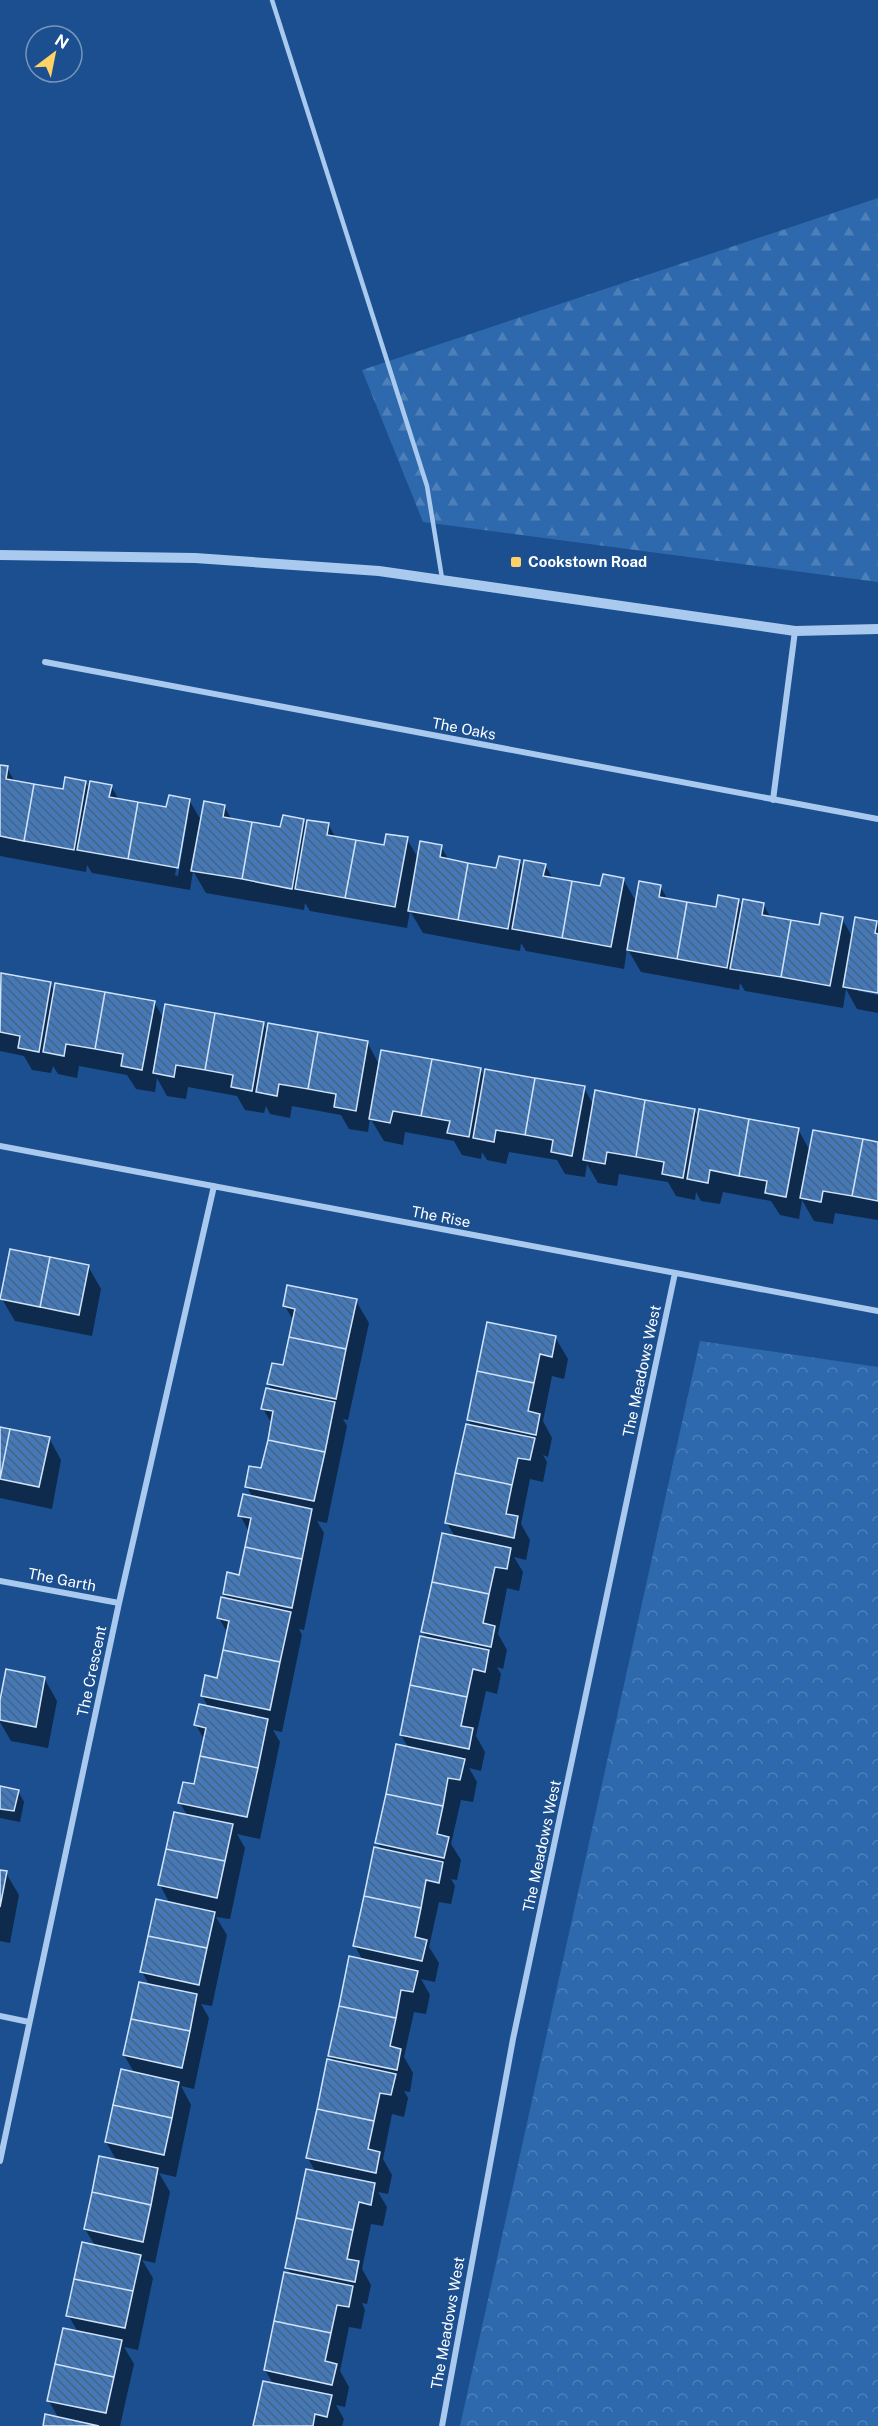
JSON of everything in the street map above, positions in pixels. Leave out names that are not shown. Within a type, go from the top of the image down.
[{"type":"street","points":[[0,555],[195,558],[379,571],[795,631],[878,629]]},
{"type":"street","points":[[772,800],[795,631]]},
{"type":"street","name":"The Oaks","points":[[45,662],[878,819]]},
{"type":"street","name":"The Rise","points":[[0,1146],[878,1311]]},
{"type":"street","name":"The Crescent","points":[[0,2161],[119,1603],[214,1186]]},
{"type":"street","name":"The Meadows West","points":[[442,2426],[513,2039],[675,1273]]},
{"type":"street","name":"The Garth","points":[[0,1581],[119,1603]]},
{"type":"street","points":[[0,2016],[29,2022]]},
{"type":"lane","points":[[272,0],[428,486],[443,581]]},
{"type":"green space","points":[[878,198],[878,582],[423,522],[362,370]]},
{"type":"green space","points":[[700,1341],[878,1367],[878,2426],[460,2426]]},
{"type":"building","points":[[0,765],[8,766],[6,779],[34,784],[24,841],[0,836]]},
{"type":"building","points":[[65,777],[86,781],[74,850],[24,841],[34,784],[63,789]]},
{"type":"building","points":[[90,781],[112,785],[109,797],[138,802],[128,859],[77,850]]},
{"type":"building","points":[[169,795],[190,799],[178,868],[128,859],[138,802],[166,807]]},
{"type":"building","points":[[204,801],[225,805],[223,817],[252,822],[242,879],[191,871]]},
{"type":"building","points":[[283,815],[304,819],[292,889],[242,879],[252,822],[280,827]]},
{"type":"building","points":[[307,820],[329,823],[327,835],[356,840],[345,898],[295,889]]},
{"type":"building","points":[[386,834],[408,837],[395,907],[345,898],[356,840],[384,845]]},
{"type":"building","points":[[420,841],[442,845],[440,857],[468,863],[458,920],[408,911]]},
{"type":"building","points":[[499,856],[520,860],[508,929],[458,920],[468,863],[496,868]]},
{"type":"building","points":[[524,860],[546,864],[543,876],[572,881],[562,938],[512,929]]},
{"type":"building","points":[[603,874],[624,878],[611,947],[562,938],[572,881],[600,886]]},
{"type":"building","points":[[639,881],[661,885],[659,897],[687,902],[677,959],[627,950]]},
{"type":"building","points":[[718,895],[739,899],[727,968],[677,959],[687,902],[716,907]]},
{"type":"building","points":[[743,899],[764,903],[762,915],[791,920],[781,977],[730,969]]},
{"type":"building","points":[[821,913],[843,917],[830,986],[781,977],[791,920],[819,925]]},
{"type":"building","points":[[855,917],[877,921],[875,933],[878,934],[878,993],[843,987]]},
{"type":"building","points":[[1,973],[51,982],[39,1052],[18,1048],[20,1036],[0,1032]]},
{"type":"building","points":[[55,983],[105,992],[95,1049],[66,1044],[64,1056],[43,1052]]},
{"type":"building","points":[[105,992],[155,1001],[142,1070],[121,1066],[123,1054],[95,1049]]},
{"type":"building","points":[[165,1004],[215,1013],[205,1070],[176,1065],[174,1077],[153,1073]]},
{"type":"building","points":[[215,1013],[264,1022],[252,1091],[231,1087],[233,1075],[205,1070]]},
{"type":"building","points":[[268,1023],[318,1032],[308,1089],[279,1084],[277,1096],[256,1092]]},
{"type":"building","points":[[318,1032],[368,1041],[356,1111],[334,1107],[336,1094],[308,1089]]},
{"type":"building","points":[[381,1050],[432,1059],[421,1116],[393,1111],[390,1123],[369,1119]]},
{"type":"building","points":[[432,1059],[481,1068],[469,1137],[447,1133],[450,1121],[421,1116]]},
{"type":"building","points":[[485,1069],[535,1078],[525,1135],[496,1130],[494,1142],[473,1138]]},
{"type":"building","points":[[535,1078],[585,1086],[572,1156],[551,1152],[553,1140],[525,1135]]},
{"type":"building","points":[[595,1090],[645,1100],[636,1157],[607,1152],[605,1164],[583,1160]]},
{"type":"building","points":[[645,1100],[695,1109],[683,1178],[662,1174],[664,1162],[636,1157]]},
{"type":"building","points":[[699,1109],[749,1119],[739,1176],[710,1170],[708,1183],[687,1179]]},
{"type":"building","points":[[749,1119],[799,1128],[786,1197],[765,1193],[767,1181],[739,1176]]},
{"type":"building","points":[[813,1130],[863,1139],[852,1196],[823,1191],[821,1202],[800,1198]]},
{"type":"building","points":[[863,1139],[878,1142],[878,1201],[852,1196]]},
{"type":"building","points":[[10,1249],[50,1257],[40,1307],[0,1299]]},
{"type":"building","points":[[50,1257],[89,1265],[79,1315],[40,1307]]},
{"type":"building","points":[[287,1285],[357,1299],[346,1349],[289,1337],[295,1309],[283,1306]]},
{"type":"building","points":[[487,1322],[556,1336],[552,1357],[540,1354],[534,1383],[477,1371]]},
{"type":"building","points":[[289,1337],[346,1349],[336,1399],[267,1384],[272,1363],[283,1365]]},
{"type":"building","points":[[477,1371],[534,1383],[528,1411],[540,1414],[536,1435],[467,1420]]},
{"type":"building","points":[[266,1388],[335,1402],[325,1452],[268,1440],[273,1411],[261,1409]]},
{"type":"building","points":[[466,1424],[535,1438],[530,1460],[518,1458],[512,1485],[455,1473]]},
{"type":"building","points":[[0,1427],[10,1429],[0,1479]]},
{"type":"building","points":[[10,1429],[50,1437],[39,1487],[0,1479]]},
{"type":"building","points":[[268,1440],[325,1452],[314,1501],[245,1487],[249,1466],[261,1468]]},
{"type":"building","points":[[455,1473],[512,1485],[506,1514],[518,1516],[514,1538],[445,1523]]},
{"type":"building","points":[[243,1494],[312,1509],[302,1559],[245,1547],[251,1518],[238,1516]]},
{"type":"building","points":[[442,1533],[511,1548],[507,1569],[495,1567],[489,1594],[432,1582]]},
{"type":"building","points":[[245,1547],[302,1559],[292,1608],[223,1594],[227,1572],[239,1575]]},
{"type":"building","points":[[432,1582],[489,1594],[483,1623],[495,1626],[491,1647],[421,1632]]},
{"type":"building","points":[[221,1597],[291,1612],[280,1662],[223,1650],[229,1621],[217,1618]]},
{"type":"building","points":[[420,1636],[489,1650],[485,1672],[473,1669],[467,1697],[410,1685]]},
{"type":"building","points":[[223,1650],[280,1662],[270,1710],[201,1696],[205,1675],[217,1678]]},
{"type":"building","points":[[6,1669],[45,1677],[36,1727],[0,1720],[0,1700]]},
{"type":"building","points":[[410,1685],[467,1697],[461,1726],[473,1728],[469,1749],[400,1735]]},
{"type":"building","points":[[199,1704],[268,1719],[258,1768],[200,1756],[206,1728],[194,1725]]},
{"type":"building","points":[[396,1744],[465,1759],[460,1780],[448,1778],[443,1806],[386,1794]]},
{"type":"building","points":[[200,1756],[258,1768],[247,1817],[178,1803],[183,1782],[194,1784]]},
{"type":"building","points":[[0,1786],[19,1790],[14,1811],[0,1809]]},
{"type":"building","points":[[386,1794],[443,1806],[437,1834],[449,1837],[444,1858],[375,1843]]},
{"type":"building","points":[[174,1812],[233,1824],[225,1861],[166,1849]]},
{"type":"building","points":[[374,1847],[443,1862],[439,1883],[426,1880],[421,1908],[364,1896]]},
{"type":"building","points":[[166,1849],[225,1861],[217,1898],[158,1885]]},
{"type":"building","points":[[0,1870],[7,1871],[0,1907]]},
{"type":"building","points":[[364,1896],[421,1908],[415,1937],[427,1940],[422,1961],[353,1946]]},
{"type":"building","points":[[156,1899],[215,1912],[207,1948],[148,1936]]},
{"type":"building","points":[[148,1936],[207,1948],[199,1985],[140,1972]]},
{"type":"building","points":[[349,1956],[418,1971],[413,1992],[401,1990],[396,2018],[339,2006]]},
{"type":"building","points":[[139,1982],[197,1994],[190,2031],[131,2019]]},
{"type":"building","points":[[339,2006],[396,2018],[390,2046],[401,2049],[397,2070],[328,2056]]},
{"type":"building","points":[[131,2019],[190,2031],[182,2068],[123,2055]]},
{"type":"building","points":[[327,2059],[396,2074],[391,2095],[380,2093],[374,2121],[317,2109]]},
{"type":"building","points":[[121,2069],[179,2082],[172,2118],[113,2105]]},
{"type":"building","points":[[113,2105],[172,2118],[164,2155],[105,2142]]},
{"type":"building","points":[[317,2109],[374,2121],[368,2149],[380,2152],[376,2173],[306,2158]]},
{"type":"building","points":[[99,2156],[158,2168],[151,2205],[92,2192]]},
{"type":"building","points":[[306,2169],[375,2183],[371,2205],[359,2202],[353,2230],[296,2218]]},
{"type":"building","points":[[92,2192],[151,2205],[143,2242],[84,2229]]},
{"type":"building","points":[[296,2218],[353,2230],[347,2259],[359,2261],[355,2282],[285,2268]]},
{"type":"building","points":[[82,2242],[141,2255],[133,2291],[74,2279]]},
{"type":"building","points":[[284,2272],[353,2286],[349,2307],[337,2305],[331,2333],[274,2321]]},
{"type":"building","points":[[74,2279],[133,2291],[125,2328],[66,2316]]},
{"type":"building","points":[[274,2321],[331,2333],[325,2361],[337,2364],[332,2385],[264,2370]]},
{"type":"building","points":[[63,2328],[122,2340],[114,2377],[55,2364]]},
{"type":"building","points":[[55,2364],[114,2377],[106,2413],[47,2401]]},
{"type":"building","points":[[263,2381],[332,2395],[327,2417],[315,2414],[313,2426],[253,2426]]},
{"type":"building","points":[[45,2414],[99,2426],[43,2426]]},
{"type":"place","name":"Cookstown Road","points":[[516,562]]}]
